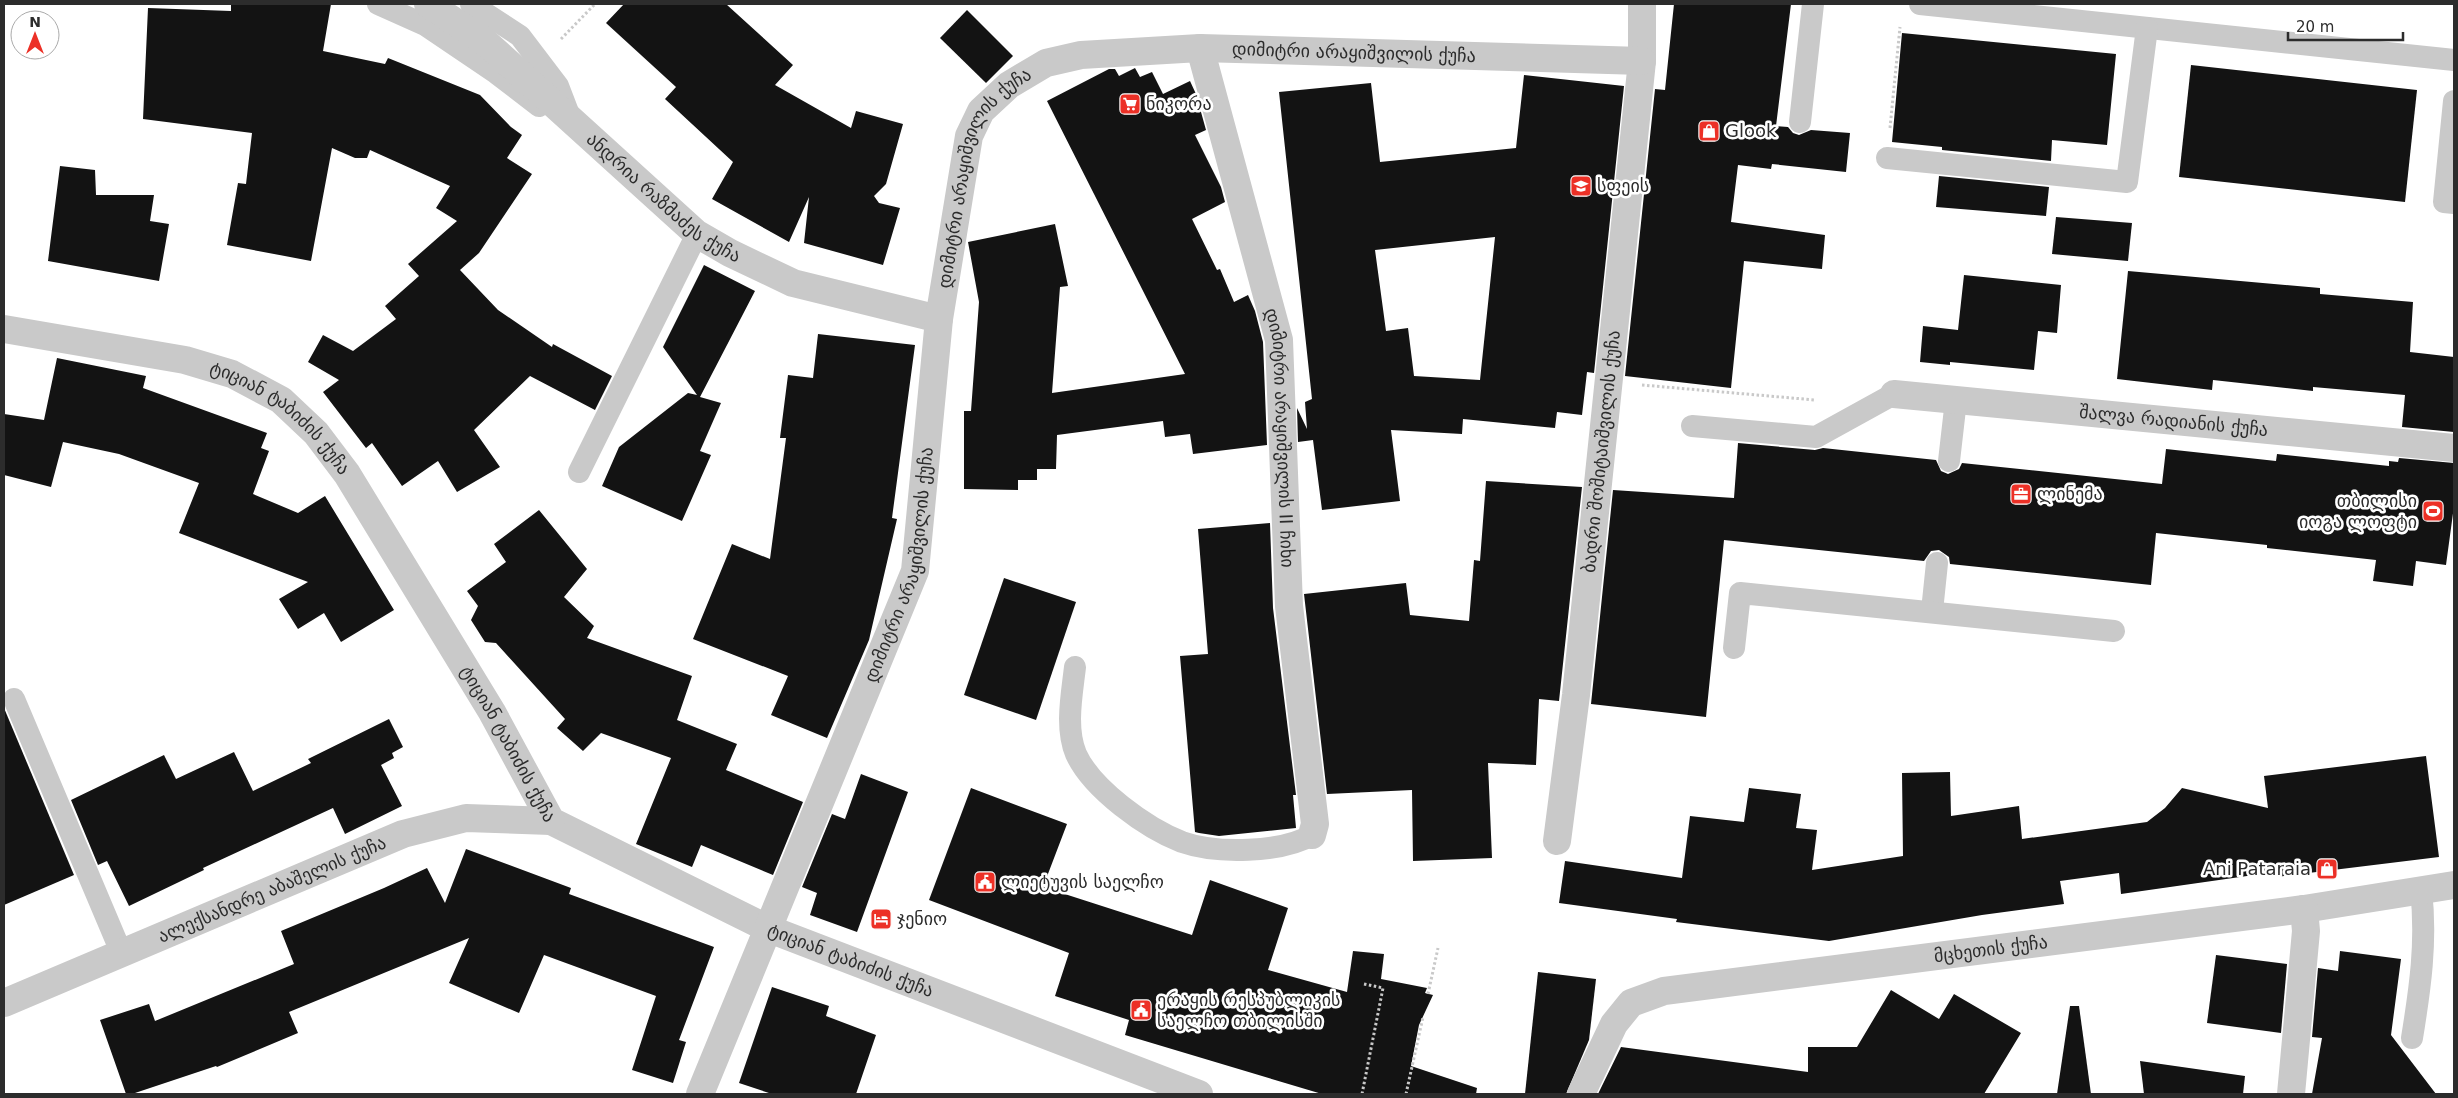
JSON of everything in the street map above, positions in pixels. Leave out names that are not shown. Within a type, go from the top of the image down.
[{"type":"street","name":"ანდრია რაზმაძეს ქუჩა","points":[[428,4],[483,40],[697,234],[730,253],[793,283],[939,318]]},
{"type":"street","points":[[1642,4],[1642,61]]},
{"type":"street","name":"დიმიტრი არაყიშვილის ქუჩა","points":[[700,1094],[915,571],[939,318],[968,136],[980,111],[1009,85],[1046,63],[1081,55],[1200,48],[1642,61]]},
{"type":"street","name":"დიმიტრი არაყიშვილის II ჩიხი","points":[[1200,48],[1279,340],[1289,606],[1315,824],[1312,835]]},
{"type":"street","name":"ბადრი შოშიტაიშვილის ქუჩა","points":[[1558,841],[1576,696],[1607,381],[1642,61]]},
{"type":"street","name":"ტიციან ტაბიძის ქუჩა","points":[[4,328],[186,360],[232,374],[281,400],[316,433],[347,474],[492,712],[551,821],[769,930],[1199,1094]]},
{"type":"street","name":"შალვა რადიანის ქუჩა","points":[[1884,400],[1956,400],[2454,448]]},
{"type":"street","name":"ალექსანდრე აბაშელის ქუჩა","points":[[4,1003],[403,834],[466,818],[551,821]]},
{"type":"street","name":"მცხეთის ქუჩა","points":[[1581,1094],[1614,1024],[1631,1002],[1664,991],[2304,909],[2454,885]]},
{"type":"street","points":[[2292,1094],[2306,931],[2304,909]]},
{"type":"lane","points":[[378,4],[425,25],[496,73],[557,120],[571,120],[558,86],[520,36],[471,4]]},
{"type":"lane","points":[[1800,122],[1813,4]]},
{"type":"lane","points":[[1920,4],[2014,9],[2147,28],[2454,60]]},
{"type":"lane","points":[[1888,158],[2127,182],[2147,28]]},
{"type":"lane","points":[[2454,101],[2444,202],[2454,203]]},
{"type":"lane","points":[[579,472],[697,234]]},
{"type":"lane","points":[[1692,426],[1816,437],[1884,400]]},
{"type":"lane","points":[[1949,462],[1956,400]]},
{"type":"lane","points":[[1932,612],[1938,563]]},
{"type":"lane","points":[[1734,648],[1740,593],[2114,631]]},
{"type":"lane","points":[[1075,667],[1069,715],[1076,753],[1101,790],[1137,817],[1182,842],[1215,850],[1264,848],[1302,841],[1312,835]]},
{"type":"lane","points":[[14,699],[121,952]]},
{"type":"lane","points":[[2412,1038],[2423,970],[2424,917],[2421,890]]},
{"type":"path","points":[[1888,158],[1901,23]]},
{"type":"path","points":[[1607,381],[1884,400]]},
{"type":"path","points":[[1428,994],[1438,948]]},
{"type":"path","points":[[1362,1094],[1383,988],[1364,984]]},
{"type":"path","points":[[1406,1094],[1423,1017]]},
{"type":"building","points":[[231,4],[331,4],[323,51],[385,64],[388,58],[480,95],[511,127],[522,135],[507,158],[532,174],[479,253],[460,270],[498,310],[552,347],[553,344],[612,376],[595,410],[530,376],[474,430],[500,467],[457,492],[438,461],[402,486],[372,443],[366,448],[323,392],[339,380],[308,362],[323,335],[353,351],[396,319],[385,306],[419,276],[408,264],[457,221],[436,208],[450,186],[370,150],[367,158],[355,158],[332,148],[311,261],[227,245],[238,183],[246,184],[252,133],[143,119],[148,8],[231,11]]},
{"type":"building","points":[[624,4],[726,4],[793,65],[775,85],[851,128],[856,111],[903,124],[886,184],[874,196],[879,203],[900,208],[883,265],[804,243],[809,197],[789,242],[712,199],[733,162],[665,99],[676,87],[606,23]]},
{"type":"building","points":[[1674,4],[1791,4],[1776,126],[1788,127],[1793,133],[1799,135],[1811,130],[1850,133],[1846,172],[1772,164],[1771,169],[1738,165],[1731,222],[1825,235],[1822,269],[1744,261],[1731,388],[1625,376],[1655,89],[1665,90]]},
{"type":"building","points":[[967,10],[1013,56],[986,83],[940,38]]},
{"type":"building","points":[[1902,33],[2116,54],[2107,145],[2052,140],[2051,161],[1942,150],[1942,147],[1892,142]]},
{"type":"building","points":[[2191,65],[2417,90],[2405,202],[2179,177]]},
{"type":"building","points":[[1135,68],[1140,77],[1152,72],[1163,94],[1190,81],[1196,94],[1206,130],[1195,135],[1221,187],[1225,202],[1192,219],[1217,270],[1220,269],[1234,302],[1248,295],[1255,311],[1263,342],[1267,445],[1193,454],[1190,434],[1165,437],[1163,421],[1057,435],[1056,469],[1037,469],[1037,480],[1018,480],[1018,490],[964,489],[964,411],[971,411],[979,302],[968,242],[1055,224],[1068,286],[1060,287],[1052,393],[1185,374],[1047,101],[1109,69],[1115,69],[1119,76]]},
{"type":"building","points":[[1524,75],[1624,86],[1594,373],[1587,372],[1582,415],[1557,412],[1555,428],[1463,419],[1462,434],[1391,430],[1400,501],[1322,510],[1313,440],[1298,442],[1297,408],[1307,429],[1305,402],[1312,399],[1279,92],[1371,83],[1380,162],[1516,148]],"holes":[[[1495,237],[1480,380],[1414,376],[1408,328],[1386,331],[1375,250]]]},
{"type":"building","points":[[60,166],[95,170],[96,195],[154,195],[150,221],[169,224],[159,281],[48,261]]},
{"type":"building","points":[[1939,176],[2049,187],[2046,216],[1936,207]]},
{"type":"building","points":[[2056,217],[2132,223],[2128,261],[2052,254]]},
{"type":"building","points":[[704,265],[755,291],[700,397],[721,403],[700,451],[711,455],[682,521],[602,486],[619,447],[688,393],[697,395],[663,347]]},
{"type":"building","points":[[2128,271],[2320,288],[2320,294],[2413,302],[2410,352],[2454,357],[2454,432],[2402,427],[2405,395],[2313,387],[2313,391],[2213,380],[2212,390],[2117,379]]},
{"type":"building","points":[[1964,275],[2061,285],[2057,333],[2038,331],[2034,370],[1950,362],[1950,365],[1920,362],[1923,326],[1958,330]]},
{"type":"building","points":[[818,334],[915,345],[892,518],[897,519],[869,640],[827,738],[771,715],[788,676],[693,639],[732,544],[770,559],[786,438],[780,438],[788,375],[813,378]]},
{"type":"building","points":[[57,358],[146,376],[143,388],[267,433],[261,448],[269,451],[253,494],[298,513],[325,496],[394,610],[341,642],[324,613],[298,629],[279,599],[308,582],[179,533],[199,483],[119,454],[63,442],[51,487],[4,475],[4,414],[44,420]]},
{"type":"building","points":[[1738,443],[1815,450],[1823,448],[1936,460],[1941,471],[1948,474],[1959,469],[1962,463],[2162,484],[2166,449],[2276,461],[2277,454],[2389,466],[2389,461],[2398,462],[2399,458],[2454,463],[2454,506],[2446,565],[2416,561],[2413,586],[2373,581],[2376,560],[2267,548],[2267,545],[2156,533],[2151,585],[1950,564],[1949,557],[1939,550],[1931,551],[1924,561],[1724,540],[1706,717],[1591,704],[1613,490],[1734,498]]},
{"type":"building","points":[[1486,481],[1582,487],[1559,701],[1539,699],[1536,765],[1488,763],[1492,858],[1413,861],[1412,790],[1327,794],[1304,594],[1406,583],[1410,615],[1469,621],[1474,560],[1480,561]]},
{"type":"building","points":[[539,510],[587,569],[564,597],[594,626],[587,638],[692,676],[677,720],[737,744],[726,770],[803,802],[773,875],[701,845],[692,867],[636,844],[671,758],[601,733],[583,751],[557,728],[565,719],[496,643],[485,642],[471,620],[478,606],[467,591],[506,562],[494,544]]},
{"type":"building","points":[[1270,523],[1273,608],[1296,795],[1293,795],[1296,828],[1219,836],[1199,833],[1195,832],[1180,656],[1208,654],[1198,529]]},
{"type":"building","points":[[1004,578],[1076,602],[1036,720],[964,695]]},
{"type":"building","points":[[4,708],[74,875],[4,905]]},
{"type":"building","points":[[389,719],[403,747],[392,753],[394,758],[381,765],[402,806],[345,834],[333,808],[203,868],[204,870],[129,906],[107,861],[98,865],[71,800],[164,755],[176,779],[234,752],[253,791],[311,763],[308,759]]},
{"type":"building","points":[[2426,756],[2439,857],[2276,877],[2275,872],[2121,894],[2119,873],[2060,881],[2064,904],[1982,915],[1829,941],[1676,922],[1677,919],[1559,903],[1565,861],[1682,878],[1690,816],[1744,822],[1749,788],[1801,794],[1796,828],[1817,830],[1812,870],[1903,856],[1902,773],[1950,772],[1951,816],[2019,806],[2022,839],[2147,822],[2165,808],[2182,788],[2268,808],[2264,776]]},
{"type":"building","points":[[861,774],[908,792],[857,932],[810,915],[817,893],[802,887],[832,814],[845,819]]},
{"type":"building","points":[[971,788],[1067,824],[1043,887],[1192,935],[1210,880],[1288,908],[1268,970],[1347,992],[1353,951],[1384,954],[1381,979],[1427,988],[1425,993],[1433,995],[1419,1025],[1411,1066],[1477,1088],[1476,1094],[1322,1094],[1125,1035],[1129,1020],[1055,996],[1069,953],[929,900]]},
{"type":"building","points":[[466,849],[571,888],[569,894],[714,947],[679,1040],[686,1042],[673,1083],[632,1070],[656,996],[544,955],[519,1013],[449,983],[469,938],[289,1012],[298,1033],[217,1067],[132,1094],[126,1094],[100,1020],[149,1004],[155,1021],[294,964],[281,931],[427,868],[445,903]]},
{"type":"building","points":[[2340,951],[2401,959],[2391,1035],[2436,1094],[2312,1094],[2322,1038],[2312,1037],[2318,968],[2338,971]]},
{"type":"building","points":[[2216,955],[2287,964],[2281,1033],[2207,1023]]},
{"type":"building","points":[[1538,972],[1596,979],[1589,1040],[1566,1094],[1525,1094]]},
{"type":"building","points":[[772,987],[829,1006],[826,1016],[876,1035],[856,1094],[772,1094],[739,1083]]},
{"type":"building","points":[[1891,990],[1939,1019],[1954,994],[2021,1033],[1984,1094],[1598,1094],[1621,1047],[1808,1072],[1808,1047],[1857,1047]]},
{"type":"building","points":[[2070,1006],[2079,1006],[2091,1094],[2057,1094]]},
{"type":"building","points":[[2140,1061],[2245,1076],[2243,1094],[2144,1094]]},
{"type":"place","name":"ნიკორა","points":[[1130,104]]},
{"type":"place","name":"Glook","points":[[1709,131]]},
{"type":"place","name":"სფეის","points":[[1581,186]]},
{"type":"place","name":"ლინემა","points":[[2021,494]]},
{"type":"place","name":"თბილისი იოგა ლოფტი","points":[[2433,511]]},
{"type":"place","name":"Ani Pataraia","points":[[2327,869]]},
{"type":"place","name":"ლიეტუვის საელჩო","points":[[985,882]]},
{"type":"place","name":"ჯენიო","points":[[881,919]]},
{"type":"place","name":"ერაყის რესპუბლიკის საელჩო თბილისში","points":[[1141,1010]]}]
